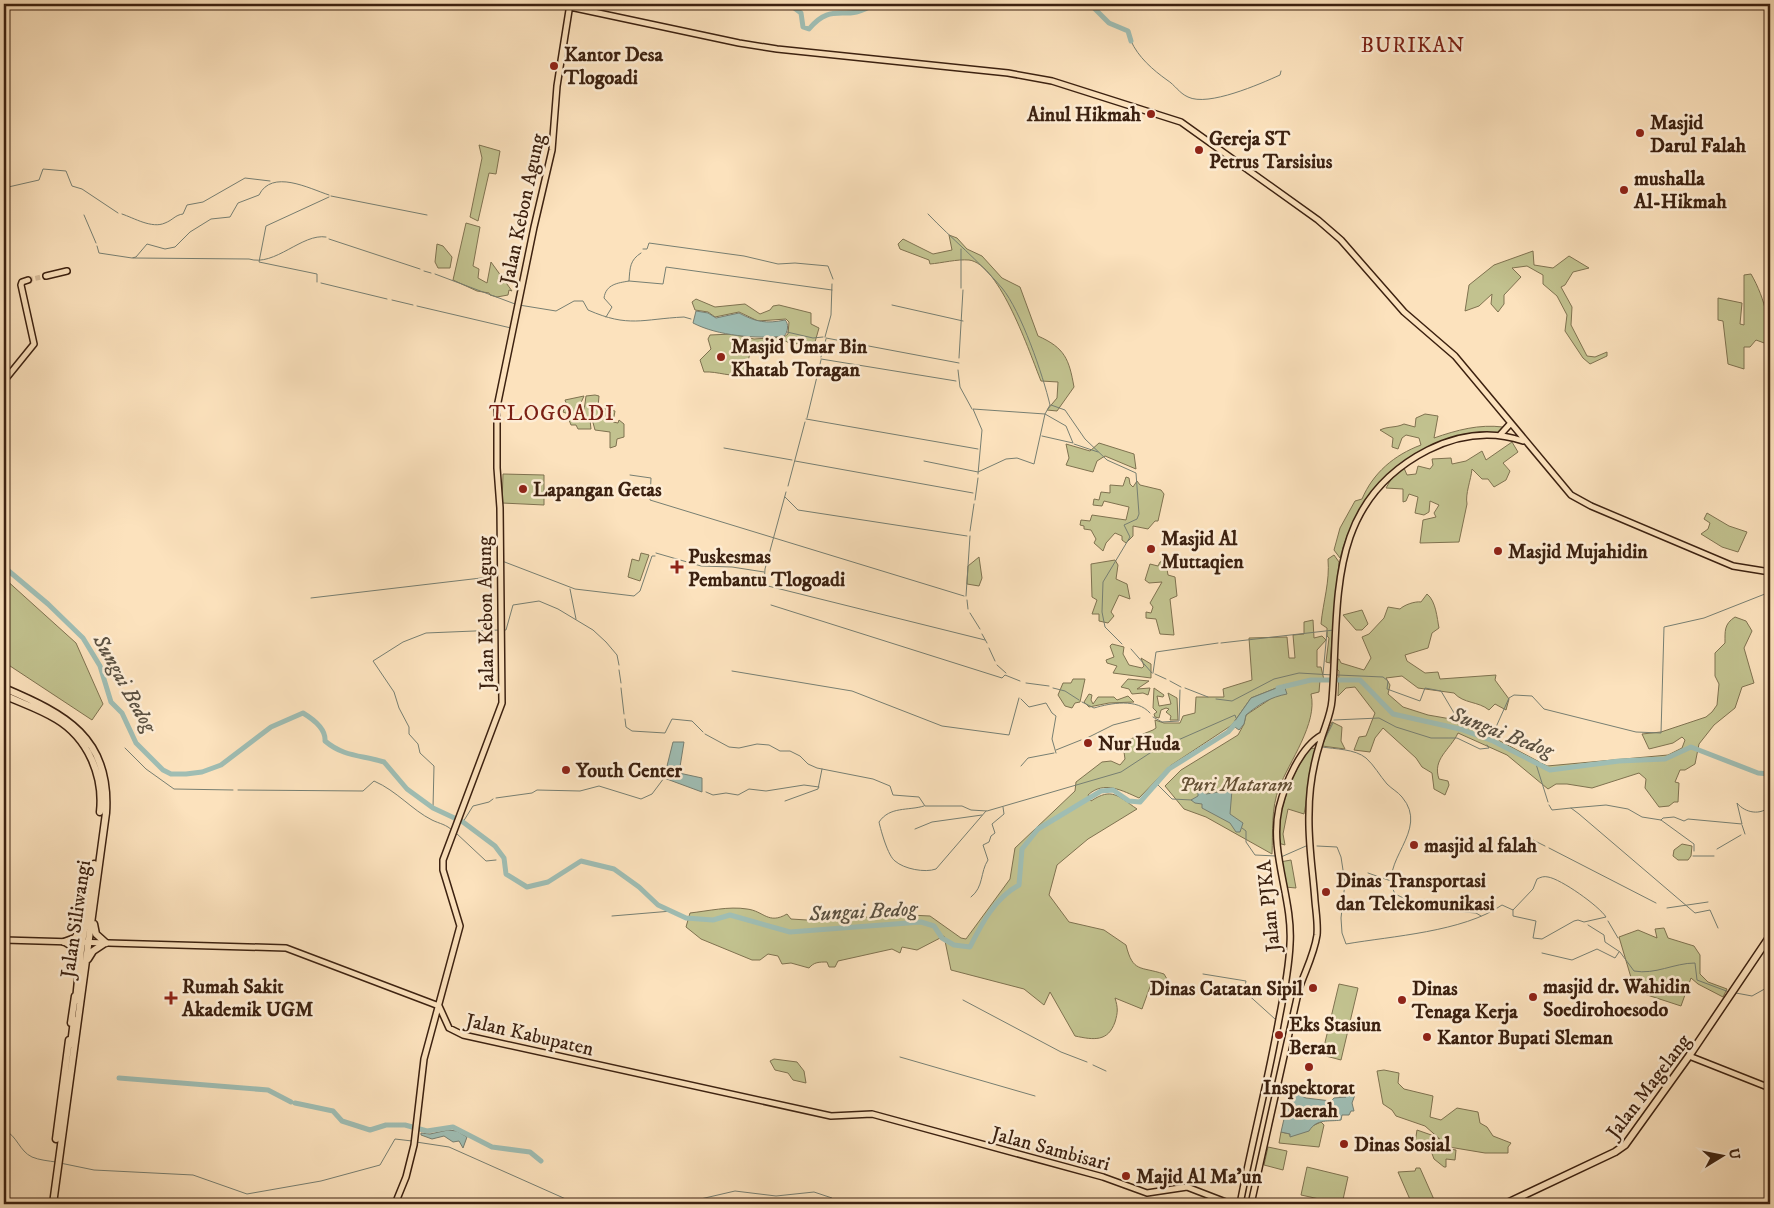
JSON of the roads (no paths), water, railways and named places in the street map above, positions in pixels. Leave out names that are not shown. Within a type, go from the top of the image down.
[{"type":"highway","points":[[4,690],[59,720],[78,739],[89,754],[97,773],[100,812]]},
{"type":"highway","name":"Jalan Siliwangi","points":[[4,690],[65,717],[83,735],[97,756],[103,775],[106,795],[97,883],[80,974],[52,1204]]},
{"type":"highway","name":"Jalan Siliwangi","points":[[4,690],[47,711],[67,724],[81,738],[97,767],[102,787],[102,807],[85,921],[86,967],[80,974]]},
{"type":"highway","points":[[86,967],[91,953],[106,943],[100,940],[95,932],[94,903]]},
{"type":"highway","points":[[61,1139],[80,974],[76,952],[65,942],[78,935],[85,921]]},
{"type":"highway","name":"Jalan Magelang","points":[[1505,1204],[1622,1147],[1691,1057],[1770,936]]},
{"type":"highway","name":"Jalan Magelang","points":[[1514,1204],[1624,1151],[1770,943]]},
{"type":"main road","points":[[556,4],[569,5],[777,49],[1013,74],[1071,86],[1177,120],[1231,156],[1318,220],[1352,252],[1401,310],[1454,356],[1571,495],[1733,566],[1770,572]]},
{"type":"main road","name":"Jalan Kebon Agung","points":[[395,1204],[406,1177],[415,1142],[424,1059],[460,926],[443,862],[452,832],[502,703],[500,508],[496,468],[498,407],[534,228],[552,150],[569,5]]},
{"type":"main road","points":[[46,276],[67,271]]},
{"type":"main road","points":[[4,381],[34,344],[21,285],[22,282],[28,280]]},
{"type":"main road","points":[[1500,435],[1510,424]]},
{"type":"main road","points":[[1251,1204],[1299,989],[1307,971],[1316,937],[1309,814],[1312,785],[1322,735],[1328,721],[1332,701],[1340,569],[1345,547],[1374,492],[1403,465],[1436,446],[1466,437],[1500,435],[1524,441]]},
{"type":"main road","name":"Jalan PJKA","points":[[1240,1204],[1262,1109],[1291,941],[1285,887],[1277,842],[1279,808],[1286,788],[1311,742],[1322,735]]},
{"type":"main road","name":"Jalan Kabupaten","points":[[4,940],[286,948],[439,1006],[449,1028],[469,1036],[828,1116],[867,1113],[918,1127]]},
{"type":"main road","points":[[1691,1057],[1770,1088]]},
{"type":"main road","points":[[1262,1109],[1272,1112]]},
{"type":"main road","name":"Jalan Sambisari","points":[[918,1127],[1104,1177],[1147,1193],[1187,1187],[1231,1204]]},
{"type":"water","points":[[696,311],[708,313],[716,318],[739,313],[761,321],[785,320],[787,330],[784,336],[773,337],[726,334],[693,323]]},
{"type":"water","points":[[1284,685],[1287,694],[1260,704],[1246,715],[1244,724],[1239,730],[1232,725],[1251,698]]},
{"type":"water","points":[[673,742],[684,742],[679,773],[702,778],[702,792],[664,778]]},
{"type":"water","points":[[1198,790],[1203,790],[1206,794],[1232,790],[1230,814],[1243,823],[1240,832],[1236,832],[1230,823],[1202,808],[1202,804],[1191,800],[1198,796]]},
{"type":"water","points":[[1292,1084],[1299,1095],[1306,1098],[1331,1101],[1334,1098],[1346,1097],[1335,1095],[1339,1092],[1347,1096],[1350,1092],[1356,1092],[1352,1103],[1354,1111],[1351,1111],[1349,1115],[1342,1115],[1341,1120],[1319,1122],[1309,1131],[1290,1137],[1290,1134],[1281,1132]]},
{"type":"water","points":[[448,1130],[457,1131],[467,1137],[463,1148],[459,1141],[453,1142],[444,1136],[432,1139],[421,1135],[421,1133],[430,1134]]},
{"type":"waterway","points":[[789,4],[801,13],[803,27],[809,29],[817,20],[825,16],[864,10],[874,4]]},
{"type":"waterway","points":[[1090,4],[1109,23],[1128,31],[1131,41]]},
{"type":"waterway","points":[[1131,41],[1142,58],[1151,67],[1185,95],[1197,99],[1221,97],[1234,93],[1280,75],[1281,71]]},
{"type":"waterway","points":[[4,188],[39,180],[43,169],[66,171],[72,186],[82,189],[118,213]]},
{"type":"waterway","points":[[122,214],[149,224],[160,224],[183,214],[187,205],[203,202],[245,178],[270,181]]},
{"type":"waterway","points":[[97,246],[99,253],[132,258],[136,257],[147,244],[165,249],[175,247],[190,232],[211,219],[230,217],[238,203],[259,195],[265,187],[272,183],[281,182],[301,185],[329,195]]},
{"type":"waterway","points":[[331,196],[427,215]]},
{"type":"waterway","points":[[317,282],[317,274],[259,262],[266,226],[329,197]]},
{"type":"waterway","points":[[924,461],[978,472],[1006,459],[1017,458],[1034,464],[1045,414],[1050,405],[1024,327],[1009,298],[984,269],[928,214]]},
{"type":"waterway","points":[[84,215],[96,243]]},
{"type":"waterway","points":[[133,258],[259,260],[269,258],[308,240],[326,237]]},
{"type":"waterway","points":[[329,239],[420,269]]},
{"type":"waterway","points":[[643,249],[647,249],[649,243],[744,256],[778,264],[795,263],[828,266],[833,279]]},
{"type":"waterway","points":[[961,249],[961,288]]},
{"type":"waterway","points":[[606,317],[612,307],[604,298],[605,293],[613,285],[629,281],[631,264],[641,253]]},
{"type":"waterway","points":[[629,281],[663,284],[666,267],[832,290]]},
{"type":"waterway","points":[[424,271],[431,273]]},
{"type":"waterway","points":[[435,274],[515,304]]},
{"type":"waterway","points":[[321,283],[387,299]]},
{"type":"waterway","points":[[825,337],[831,315],[832,284]]},
{"type":"waterway","points":[[959,358],[963,290]]},
{"type":"waterway","points":[[392,300],[413,305]]},
{"type":"waterway","points":[[519,305],[556,311],[574,301],[583,301],[588,310],[602,316],[625,321],[684,317],[691,319]]},
{"type":"waterway","points":[[892,305],[963,321]]},
{"type":"waterway","points":[[417,306],[511,328]]},
{"type":"waterway","points":[[787,332],[813,338],[823,337]]},
{"type":"waterway","points":[[826,338],[959,363]]},
{"type":"waterway","points":[[821,357],[826,339]]},
{"type":"waterway","points":[[821,359],[956,381]]},
{"type":"waterway","points":[[807,418],[821,360]]},
{"type":"waterway","points":[[958,370],[960,387],[972,409]]},
{"type":"waterway","points":[[1051,405],[1065,410],[1085,439],[1107,460],[1136,473],[1139,514],[1137,519],[1124,525],[1130,537],[1103,582],[1102,612],[1105,627],[1122,644]]},
{"type":"waterway","points":[[978,474],[982,430],[973,409],[1045,414],[1066,426],[1073,443],[1042,436]]},
{"type":"waterway","points":[[806,419],[978,449]]},
{"type":"waterway","points":[[788,486],[805,422]]},
{"type":"waterway","points":[[1074,444],[1098,452]]},
{"type":"waterway","points":[[724,448],[792,460]]},
{"type":"waterway","points":[[795,461],[973,493]]},
{"type":"waterway","points":[[630,475],[651,478],[650,500],[964,596]]},
{"type":"waterway","points":[[975,500],[978,478]]},
{"type":"waterway","points":[[786,492],[765,569],[764,585],[985,640]]},
{"type":"waterway","points":[[785,497],[798,510],[967,536]]},
{"type":"waterway","points":[[970,531],[974,504]]},
{"type":"waterway","points":[[966,596],[970,536]]},
{"type":"waterway","points":[[656,553],[701,566],[732,567],[764,572]]},
{"type":"waterway","points":[[502,561],[575,589],[634,596],[640,591],[652,556],[655,556]]},
{"type":"waterway","name":"Sungai Bedog","points":[[4,567],[48,604],[83,638],[100,666],[111,702],[122,713],[136,743],[163,770],[171,774],[202,772],[221,765],[271,727],[303,713],[318,725],[323,732],[325,741],[332,746],[346,753],[384,762],[407,789],[433,808],[463,822],[495,846],[504,858],[506,874],[527,887],[548,882],[581,861],[614,869],[639,887],[658,905],[686,918],[713,920],[730,915],[790,932],[921,922],[934,926],[942,938],[954,945],[970,947],[984,920],[996,904],[1010,890],[1019,885],[1022,849],[1038,829],[1101,791],[1113,790],[1129,801],[1140,802],[1169,769],[1228,732],[1236,723]]},
{"type":"waterway","points":[[311,598],[498,576]]},
{"type":"waterway","points":[[570,589],[576,619]]},
{"type":"waterway","points":[[1492,736],[1509,698],[1514,695],[1532,696],[1544,709],[1636,732],[1661,733],[1664,627],[1704,618],[1770,592]]},
{"type":"waterway","points":[[967,600],[968,609]]},
{"type":"waterway","points":[[503,630],[506,630],[513,605],[539,601],[558,609],[593,630],[617,655],[619,665]]},
{"type":"waterway","points":[[771,605],[1002,678],[1005,675],[1020,681]]},
{"type":"waterway","points":[[970,613],[980,629]]},
{"type":"waterway","points":[[433,808],[434,766],[420,753],[418,744],[409,734],[409,727],[399,708],[394,692],[373,661],[403,642],[426,633],[499,630]]},
{"type":"waterway","points":[[1221,643],[1334,630]]},
{"type":"waterway","points":[[1323,674],[1327,632]]},
{"type":"waterway","points":[[982,634],[987,643]]},
{"type":"waterway","points":[[1153,673],[1156,652],[1218,643]]},
{"type":"waterway","points":[[989,648],[995,661]]},
{"type":"waterway","points":[[1131,649],[1152,673]]},
{"type":"waterway","points":[[997,665],[1006,673]]},
{"type":"waterway","points":[[619,670],[621,683]]},
{"type":"waterway","points":[[732,671],[852,691],[942,726],[1009,735],[1019,698]]},
{"type":"waterway","points":[[1216,699],[1232,701],[1274,679],[1299,673],[1333,675]]},
{"type":"waterway","points":[[1155,674],[1166,679]]},
{"type":"waterway","points":[[1337,675],[1383,677],[1388,681],[1387,689],[1420,701],[1425,688],[1441,691],[1460,723],[1490,737]]},
{"type":"waterway","name":"Sungai Bedog","points":[[1278,688],[1311,680],[1360,680],[1393,714],[1460,729],[1493,741],[1550,770],[1619,761],[1665,759],[1691,747],[1758,773],[1770,774]]},
{"type":"waterway","points":[[1170,681],[1181,687]]},
{"type":"waterway","points":[[1026,683],[1049,686]]},
{"type":"waterway","points":[[621,688],[624,714]]},
{"type":"waterway","points":[[1053,688],[1065,691],[1079,700]]},
{"type":"waterway","points":[[1185,688],[1208,697]]},
{"type":"waterway","points":[[1153,717],[1162,722],[1179,721],[1180,690]]},
{"type":"waterway","points":[[1021,699],[1029,707],[1046,703],[1056,716],[1052,739],[1056,753]]},
{"type":"waterway","points":[[1082,702],[1094,708],[1116,703],[1138,705],[1150,713]]},
{"type":"waterway","points":[[705,734],[729,747],[739,748],[757,744],[769,745],[780,751],[790,751],[817,768],[873,779],[890,786],[893,795],[919,797],[925,806],[962,806],[971,810],[987,811],[1121,772],[1153,751],[1235,715],[1236,718]]},
{"type":"waterway","points":[[1085,739],[1113,725],[1140,718]]},
{"type":"waterway","points":[[1334,720],[1379,718],[1396,727],[1431,738],[1457,738],[1480,749],[1489,748],[1487,745]]},
{"type":"waterway","points":[[625,719],[626,727],[632,731],[665,733],[672,719],[692,721],[703,732]]},
{"type":"waterway","points":[[1321,747],[1333,723]]},
{"type":"waterway","points":[[1056,750],[1081,740]]},
{"type":"waterway","points":[[1322,747],[1351,751],[1366,758],[1387,784],[1402,797],[1409,810],[1411,822],[1408,834],[1393,870],[1391,882],[1395,894],[1414,903],[1428,904],[1441,902],[1464,912],[1476,913],[1481,916]]},
{"type":"waterway","points":[[125,748],[146,769],[174,789],[233,790]]},
{"type":"waterway","points":[[1021,766],[1028,758],[1054,753]]},
{"type":"waterway","points":[[1536,764],[1548,802]]},
{"type":"waterway","points":[[785,801],[818,789],[822,769]]},
{"type":"waterway","points":[[496,798],[532,793],[537,790],[580,791],[599,786],[641,799],[652,794],[664,778]]},
{"type":"waterway","points":[[238,790],[363,791],[374,781],[390,790],[425,816],[445,825],[453,831]]},
{"type":"waterway","points":[[1157,784],[1172,799],[1192,800]]},
{"type":"waterway","points":[[706,792],[713,795],[726,793],[738,795],[749,789],[766,791],[804,785],[819,787]]},
{"type":"waterway","points":[[463,822],[473,806],[489,802],[493,799]]},
{"type":"waterway","points":[[1661,820],[1674,817],[1684,821],[1688,819],[1742,824],[1737,803],[1744,809],[1753,812],[1762,811],[1770,806]]},
{"type":"waterway","points":[[1549,805],[1552,810],[1571,808],[1695,913],[1710,910],[1718,928]]},
{"type":"waterway","points":[[1571,808],[1606,805],[1628,809],[1642,817],[1661,820],[1694,844],[1694,851]]},
{"type":"waterway","points":[[924,806],[888,813],[879,822],[892,858],[899,864],[921,870],[936,869],[986,811]]},
{"type":"waterway","points":[[971,897],[978,889],[988,860],[983,845],[989,842],[991,836],[995,833],[992,824],[1004,814],[1003,807]]},
{"type":"waterway","points":[[915,829],[932,822],[982,815]]},
{"type":"waterway","points":[[1742,825],[1745,834]]},
{"type":"waterway","points":[[1242,828],[1246,831],[1246,842],[1255,855],[1276,856]]},
{"type":"waterway","points":[[456,833],[486,861],[496,860]]},
{"type":"waterway","points":[[1717,849],[1741,835]]},
{"type":"waterway","points":[[1533,840],[1545,846]]},
{"type":"waterway","points":[[1281,857],[1306,846]]},
{"type":"waterway","points":[[1317,846],[1337,847],[1341,857],[1345,883],[1341,918],[1342,933],[1346,944],[1448,927],[1486,914],[1502,905],[1513,910],[1533,889],[1537,879],[1544,877],[1554,879],[1570,888],[1596,906],[1606,917],[1584,922],[1574,921],[1542,939],[1533,938],[1536,921],[1513,916],[1513,910]]},
{"type":"waterway","points":[[1549,848],[1656,903]]},
{"type":"waterway","points":[[1693,856],[1714,856]]},
{"type":"waterway","points":[[1368,873],[1391,881]]},
{"type":"waterway","points":[[1667,908],[1708,902]]},
{"type":"waterway","points":[[612,916],[672,911]]},
{"type":"waterway","points":[[1608,921],[1618,938]]},
{"type":"waterway","points":[[1588,925],[1604,935],[1605,942],[1620,952],[1634,971],[1642,972],[1695,963],[1697,980],[1729,992]]},
{"type":"waterway","points":[[1542,953],[1572,960],[1597,949],[1615,958],[1619,952]]},
{"type":"waterway","points":[[1203,974],[1246,981],[1244,991],[1275,1019]]},
{"type":"waterway","points":[[1736,993],[1752,996],[1770,986]]},
{"type":"waterway","points":[[963,1000],[1061,1052],[1087,1062]]},
{"type":"waterway","points":[[900,1057],[1035,1096]]},
{"type":"waterway","points":[[1093,1065],[1106,1071]]},
{"type":"waterway","points":[[119,1078],[268,1090],[291,1102]]},
{"type":"waterway","points":[[295,1103],[333,1111],[342,1121],[370,1130],[386,1125],[405,1125],[427,1131],[453,1127],[492,1147],[530,1152],[541,1161]]},
{"type":"waterway","points":[[4,1130],[12,1135],[24,1151],[32,1157],[56,1162]]},
{"type":"waterway","points":[[60,1163],[94,1170],[193,1175],[247,1194],[321,1181],[380,1165],[395,1139],[412,1141]]},
{"type":"waterway","points":[[416,1142],[449,1147],[577,1204]]},
{"type":"waterway","points":[[679,1204],[735,1191],[776,1196],[814,1192],[832,1198],[836,1204]]},
{"type":"tunnel","points":[[28,280],[46,276]]},
{"type":"place","name":"Kantor Desa Tlogoadi","points":[[554,66]]},
{"type":"place","name":"Ainul Hikmah","points":[[1151,114]]},
{"type":"place","name":"Masjid Darul Falah","points":[[1640,133]]},
{"type":"place","name":"Gereja ST Petrus Tarsisius","points":[[1199,150]]},
{"type":"place","name":"mushalla Al-Hikmah","points":[[1624,190]]},
{"type":"place","name":"Masjid Umar Bin Khatab Toragan","points":[[721,357]]},
{"type":"place","name":"Lapangan Getas","points":[[523,489]]},
{"type":"place","name":"Masjid Al Muttaqien","points":[[1151,549]]},
{"type":"place","name":"Masjid Mujahidin","points":[[1498,551]]},
{"type":"place","name":"Puskesmas Pembantu Tlogoadi","points":[[677,567]]},
{"type":"place","name":"Nur Huda","points":[[1088,743]]},
{"type":"place","name":"Youth Center","points":[[566,770]]},
{"type":"place","name":"masjid al falah","points":[[1414,845]]},
{"type":"place","name":"Dinas Transportasi dan Telekomunikasi","points":[[1326,892]]},
{"type":"place","name":"Dinas Catatan Sipil","points":[[1313,988]]},
{"type":"place","name":"masjid dr. Wahidin Soedirohoesodo","points":[[1533,997]]},
{"type":"place","name":"Rumah Sakit Akademik UGM","points":[[171,998]]},
{"type":"place","name":"Dinas Tenaga Kerja","points":[[1402,1000]]},
{"type":"place","name":"Eks Stasiun Beran","points":[[1279,1035]]},
{"type":"place","name":"Kantor Bupati Sleman","points":[[1427,1037]]},
{"type":"place","name":"Inspektorat Daerah","points":[[1309,1067]]},
{"type":"place","name":"Dinas Sosial","points":[[1344,1144]]},
{"type":"place","name":"Majid Al Ma'un","points":[[1126,1176]]},
{"type":"district","name":"BURIKAN","points":[[1413,45]]},
{"type":"district","name":"TLOGOADI","points":[[552,412]]},
{"type":"park label","name":"Puri Mataram","points":[[1236,784]]}]
